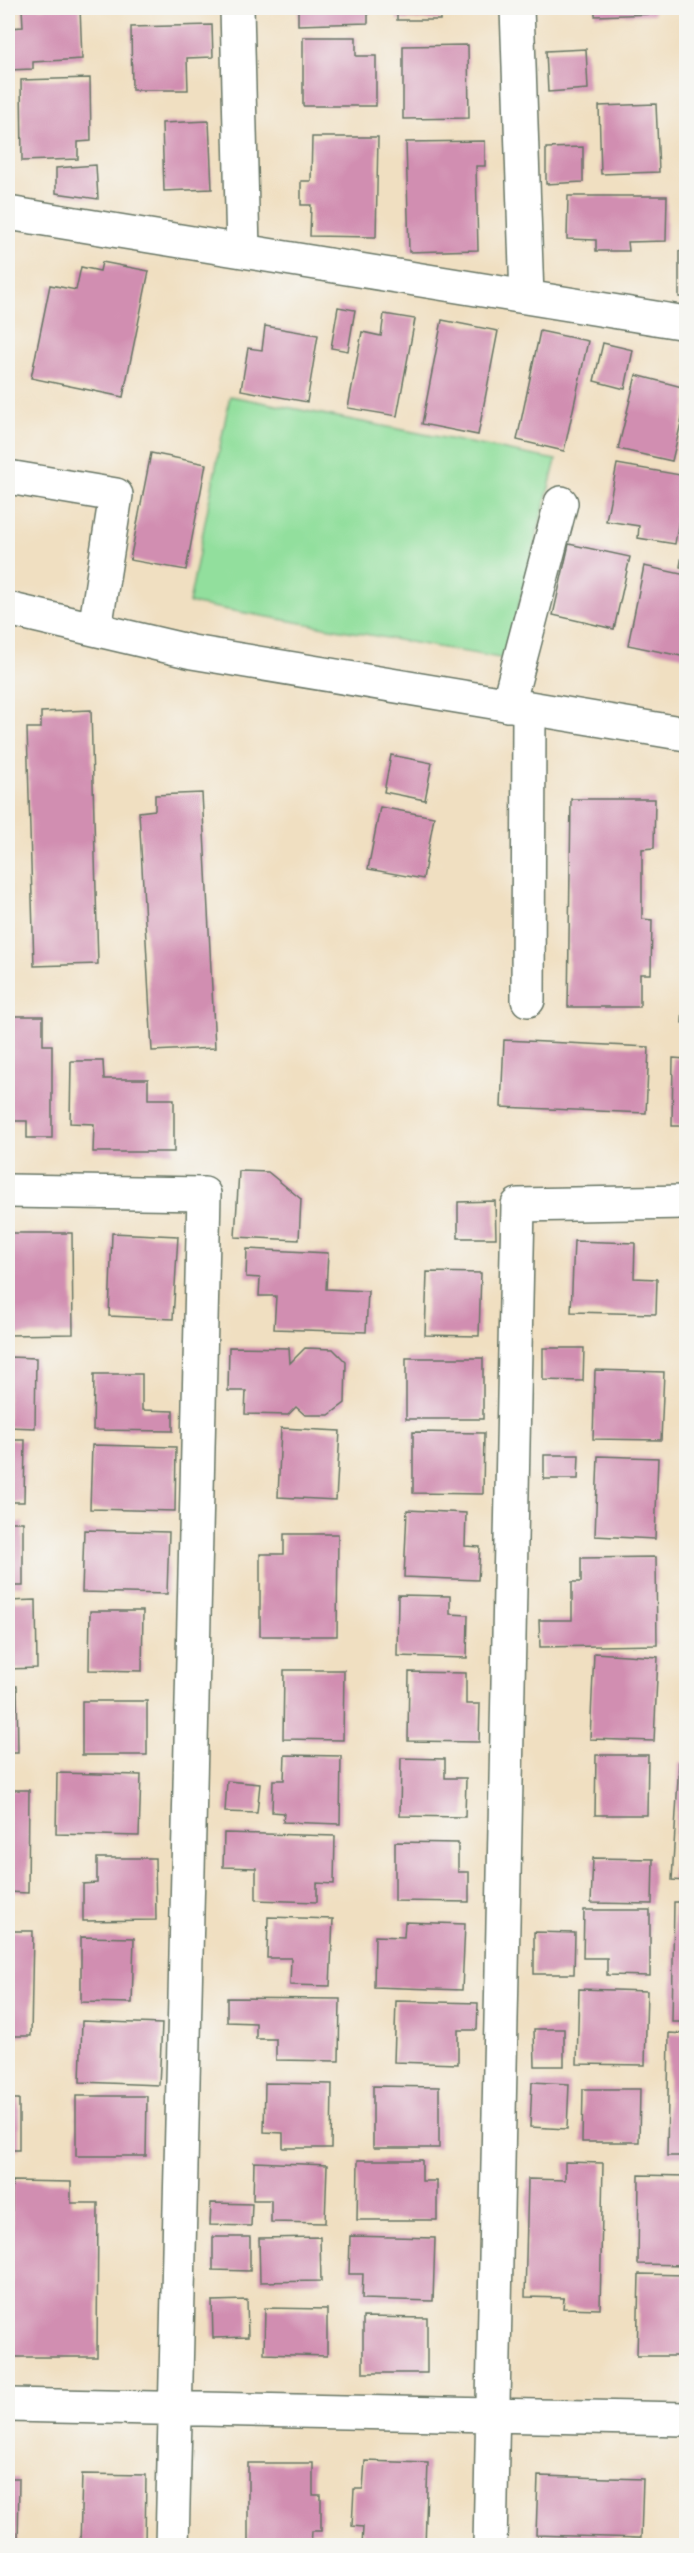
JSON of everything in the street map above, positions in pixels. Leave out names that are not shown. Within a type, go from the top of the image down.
[{"type":"street","points":[[237,8],[243,250]]},
{"type":"street","points":[[517,8],[527,297]]},
{"type":"street","points":[[8,213],[687,323]]},
{"type":"street","points":[[8,477],[116,495],[95,629]]},
{"type":"street","points":[[528,1000],[519,706],[561,503]]},
{"type":"street","points":[[8,609],[192,652],[687,734]]},
{"type":"street","points":[[8,1191],[204,1194],[172,2546]]},
{"type":"street","points":[[490,2546],[518,1205],[687,1202]]},
{"type":"street","points":[[8,2405],[687,2420]]},
{"type":"green space","points":[[230,396],[556,460],[505,659],[189,603]]},
{"type":"building","points":[[22,8],[80,8],[82,59],[33,62],[33,69],[8,70],[8,28],[23,27]]},
{"type":"building","points":[[298,8],[368,8],[368,23],[298,25]]},
{"type":"building","points":[[397,8],[440,8],[440,20],[397,20]]},
{"type":"building","points":[[595,8],[654,8],[654,14],[595,16]]},
{"type":"building","points":[[212,25],[213,57],[187,58],[188,90],[132,90],[131,27]]},
{"type":"building","points":[[303,37],[356,37],[356,56],[376,56],[376,106],[303,106]]},
{"type":"building","points":[[468,45],[469,118],[403,119],[403,46]]},
{"type":"building","points":[[586,49],[588,89],[548,92],[546,51]]},
{"type":"building","points":[[90,78],[91,141],[78,142],[78,159],[22,161],[21,80]]},
{"type":"building","points":[[656,104],[659,172],[601,174],[599,106]]},
{"type":"building","points":[[209,121],[212,189],[164,191],[162,123]]},
{"type":"building","points":[[312,137],[378,137],[376,237],[310,236],[311,205],[301,205],[301,181],[311,181]]},
{"type":"building","points":[[485,141],[485,166],[476,166],[478,250],[409,252],[406,142]]},
{"type":"building","points":[[583,147],[583,182],[546,184],[546,148]]},
{"type":"building","points":[[96,165],[98,199],[56,193],[56,168]]},
{"type":"building","points":[[568,196],[667,196],[666,241],[628,242],[629,251],[596,251],[596,240],[567,239]]},
{"type":"building","points":[[679,251],[686,251],[686,297],[679,297]]},
{"type":"building","points":[[102,262],[149,271],[123,397],[31,378],[50,285],[76,290],[81,267],[100,271]]},
{"type":"building","points":[[338,307],[355,310],[348,351],[331,348]]},
{"type":"building","points":[[384,314],[415,319],[397,416],[348,408],[362,332],[381,336]]},
{"type":"building","points":[[442,320],[498,331],[478,435],[422,424]]},
{"type":"building","points":[[265,326],[318,335],[307,402],[241,390],[248,348],[262,350]]},
{"type":"building","points":[[540,331],[588,341],[564,451],[517,440]]},
{"type":"building","points":[[603,343],[633,350],[625,389],[594,381]]},
{"type":"building","points":[[636,375],[686,388],[686,402],[672,461],[618,449]]},
{"type":"building","points":[[151,453],[206,464],[186,570],[130,560]]},
{"type":"building","points":[[617,464],[686,476],[675,544],[638,538],[639,526],[606,521]]},
{"type":"building","points":[[684,543],[686,544],[686,568],[680,567]]},
{"type":"building","points":[[569,544],[630,557],[614,629],[553,615]]},
{"type":"building","points":[[644,566],[686,575],[686,657],[628,645]]},
{"type":"building","points":[[91,710],[98,964],[34,966],[27,728],[41,728],[41,712]]},
{"type":"building","points":[[391,755],[432,763],[425,800],[384,792]]},
{"type":"building","points":[[202,793],[215,1048],[152,1051],[139,812],[155,810],[155,795]]},
{"type":"building","points":[[571,799],[655,799],[654,848],[642,849],[642,919],[652,920],[651,974],[640,974],[640,1007],[568,1007]]},
{"type":"building","points":[[380,807],[434,817],[423,879],[368,869]]},
{"type":"building","points":[[686,974],[686,1024],[682,1023]]},
{"type":"building","points":[[12,1016],[43,1016],[43,1045],[52,1045],[52,1138],[27,1138],[27,1121],[8,1121],[8,1045],[12,1045]]},
{"type":"building","points":[[504,1040],[649,1047],[646,1113],[501,1107]]},
{"type":"building","points":[[673,1058],[686,1059],[686,1126],[672,1126]]},
{"type":"building","points":[[71,1061],[103,1061],[104,1079],[148,1079],[148,1099],[174,1099],[174,1152],[93,1152],[94,1124],[70,1123]]},
{"type":"building","points":[[239,1171],[268,1172],[301,1199],[299,1240],[235,1237]]},
{"type":"building","points":[[495,1201],[496,1238],[458,1238],[458,1202]]},
{"type":"building","points":[[8,1233],[72,1233],[73,1334],[8,1335]]},
{"type":"building","points":[[112,1233],[178,1236],[173,1319],[109,1316]]},
{"type":"building","points":[[574,1241],[635,1243],[634,1278],[657,1279],[656,1314],[571,1312]]},
{"type":"building","points":[[247,1249],[328,1253],[326,1289],[368,1291],[366,1332],[274,1329],[276,1296],[259,1296],[260,1278],[246,1277]]},
{"type":"building","points":[[427,1272],[481,1273],[479,1336],[425,1335]]},
{"type":"building","points":[[229,1347],[289,1348],[290,1363],[305,1348],[333,1349],[346,1362],[345,1403],[329,1415],[305,1415],[296,1407],[288,1415],[245,1414],[246,1391],[228,1391]]},
{"type":"building","points":[[543,1348],[584,1348],[583,1381],[543,1380]]},
{"type":"building","points":[[8,1357],[36,1358],[35,1428],[8,1427]]},
{"type":"building","points":[[406,1358],[483,1358],[483,1419],[406,1419]]},
{"type":"building","points":[[595,1370],[664,1372],[661,1440],[593,1439]]},
{"type":"building","points":[[94,1374],[142,1374],[142,1410],[173,1411],[173,1431],[93,1430]]},
{"type":"building","points":[[281,1428],[340,1431],[336,1500],[278,1497]]},
{"type":"building","points":[[413,1432],[484,1433],[483,1494],[413,1493]]},
{"type":"building","points":[[8,1440],[25,1440],[24,1502],[8,1502]]},
{"type":"building","points":[[92,1445],[176,1447],[175,1511],[90,1509]]},
{"type":"building","points":[[544,1455],[579,1455],[578,1479],[544,1479]]},
{"type":"building","points":[[598,1456],[658,1458],[655,1539],[595,1536]]},
{"type":"building","points":[[407,1510],[466,1513],[465,1546],[480,1547],[478,1580],[404,1577]]},
{"type":"building","points":[[8,1522],[23,1522],[23,1586],[8,1586]]},
{"type":"building","points":[[84,1530],[169,1532],[167,1594],[82,1592]]},
{"type":"building","points":[[284,1534],[338,1534],[337,1636],[260,1636],[260,1554],[284,1554]]},
{"type":"building","points":[[656,1557],[657,1645],[540,1647],[539,1620],[572,1620],[572,1582],[581,1582],[581,1558]]},
{"type":"building","points":[[685,1573],[686,1642],[683,1642]]},
{"type":"building","points":[[398,1595],[450,1596],[450,1614],[468,1615],[467,1658],[397,1656]]},
{"type":"building","points":[[36,1600],[37,1668],[8,1669],[8,1601]]},
{"type":"building","points":[[90,1611],[143,1611],[142,1671],[89,1670]]},
{"type":"building","points":[[594,1653],[658,1657],[654,1741],[590,1739]]},
{"type":"building","points":[[284,1670],[344,1670],[343,1740],[283,1739]]},
{"type":"building","points":[[409,1672],[466,1673],[466,1704],[480,1704],[479,1742],[408,1741]]},
{"type":"building","points":[[8,1686],[17,1686],[18,1753],[8,1753]]},
{"type":"building","points":[[82,1701],[147,1701],[147,1755],[82,1755]]},
{"type":"building","points":[[285,1755],[341,1756],[340,1824],[283,1822],[284,1813],[272,1812],[273,1780],[284,1780]]},
{"type":"building","points":[[596,1755],[648,1755],[647,1815],[595,1815]]},
{"type":"building","points":[[401,1758],[445,1759],[445,1778],[466,1778],[465,1817],[400,1816]]},
{"type":"building","points":[[679,1762],[686,1763],[686,1881],[672,1880]]},
{"type":"building","points":[[57,1773],[141,1775],[139,1836],[56,1834]]},
{"type":"building","points":[[227,1781],[260,1784],[257,1813],[225,1812]]},
{"type":"building","points":[[8,1790],[29,1790],[28,1893],[8,1892]]},
{"type":"building","points":[[224,1833],[335,1836],[334,1884],[317,1883],[317,1902],[256,1900],[256,1868],[223,1867]]},
{"type":"building","points":[[395,1842],[458,1843],[458,1872],[469,1872],[469,1902],[395,1901]]},
{"type":"building","points":[[97,1858],[155,1858],[156,1920],[83,1921],[83,1884],[97,1883]]},
{"type":"building","points":[[593,1858],[653,1859],[652,1904],[591,1903]]},
{"type":"building","points":[[674,1902],[686,1902],[686,2022],[672,2022]]},
{"type":"building","points":[[584,1910],[650,1910],[650,1976],[607,1975],[607,1958],[583,1958]]},
{"type":"building","points":[[268,1917],[333,1919],[330,1986],[290,1985],[291,1958],[267,1958]]},
{"type":"building","points":[[405,1922],[465,1924],[462,1990],[374,1987],[375,1936],[404,1937]]},
{"type":"building","points":[[8,1931],[33,1931],[31,2036],[8,2036]]},
{"type":"building","points":[[534,1932],[575,1933],[574,1974],[534,1974]]},
{"type":"building","points":[[81,1937],[134,1938],[132,2003],[81,2002]]},
{"type":"building","points":[[579,1989],[647,1991],[645,2065],[577,2064]]},
{"type":"building","points":[[227,1998],[340,1999],[339,2061],[276,2060],[276,2039],[256,2039],[256,2023],[227,2022]]},
{"type":"building","points":[[396,2001],[478,2003],[477,2030],[458,2030],[458,2064],[394,2062]]},
{"type":"building","points":[[82,2021],[162,2024],[159,2085],[80,2082]]},
{"type":"building","points":[[534,2029],[564,2029],[564,2066],[535,2066]]},
{"type":"building","points":[[669,2033],[686,2034],[686,2156],[667,2156]]},
{"type":"building","points":[[532,2082],[569,2084],[567,2129],[530,2127]]},
{"type":"building","points":[[265,2083],[332,2084],[331,2148],[283,2148],[283,2133],[264,2132]]},
{"type":"building","points":[[373,2086],[439,2087],[439,2148],[373,2148]]},
{"type":"building","points":[[583,2089],[640,2089],[639,2142],[582,2142]]},
{"type":"building","points":[[76,2096],[147,2096],[146,2156],[76,2156]]},
{"type":"building","points":[[8,2099],[19,2099],[19,2150],[8,2150]]},
{"type":"building","points":[[358,2160],[422,2160],[422,2181],[437,2181],[437,2220],[357,2220]]},
{"type":"building","points":[[254,2162],[327,2165],[325,2223],[271,2222],[271,2200],[253,2200]]},
{"type":"building","points":[[565,2162],[603,2163],[600,2309],[563,2308],[564,2298],[525,2297],[528,2179],[565,2180]]},
{"type":"building","points":[[639,2175],[686,2176],[686,2265],[638,2264]]},
{"type":"building","points":[[12,2181],[71,2182],[71,2203],[98,2203],[97,2357],[11,2357]]},
{"type":"building","points":[[211,2203],[252,2204],[251,2226],[210,2225]]},
{"type":"building","points":[[350,2236],[435,2238],[433,2301],[362,2299],[363,2274],[349,2274]]},
{"type":"building","points":[[213,2237],[250,2237],[250,2271],[213,2270]]},
{"type":"building","points":[[320,2237],[321,2281],[260,2282],[259,2238]]},
{"type":"building","points":[[639,2274],[686,2275],[686,2356],[637,2356]]},
{"type":"building","points":[[247,2300],[248,2337],[213,2338],[212,2301]]},
{"type":"building","points":[[265,2308],[327,2309],[327,2356],[264,2354]]},
{"type":"building","points":[[363,2317],[427,2318],[427,2373],[363,2373]]},
{"type":"building","points":[[365,2461],[428,2463],[425,2546],[362,2546],[363,2527],[352,2526],[354,2489],[363,2489]]},
{"type":"building","points":[[248,2463],[313,2463],[313,2495],[321,2495],[321,2531],[312,2531],[311,2546],[248,2546]]},
{"type":"building","points":[[82,2474],[146,2475],[145,2546],[80,2546]]},
{"type":"building","points":[[538,2476],[643,2479],[641,2538],[536,2535]]},
{"type":"building","points":[[8,2478],[19,2478],[18,2546],[8,2546]]}]
